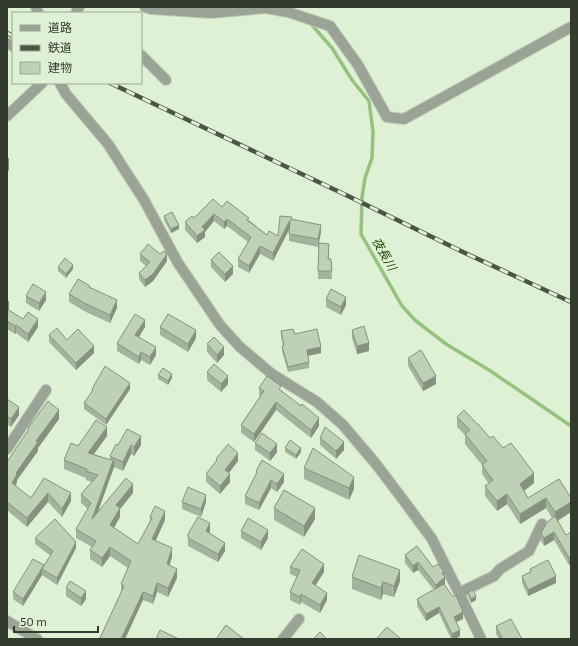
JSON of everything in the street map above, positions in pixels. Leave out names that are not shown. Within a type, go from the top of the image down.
[{"type":"street","points":[[145,7],[151,9],[211,13],[266,8],[295,14],[330,26],[358,65],[387,117],[404,119],[571,27]]},
{"type":"street","points":[[142,55],[166,80]]},
{"type":"street","points":[[7,116],[41,84]]},
{"type":"street","points":[[61,84],[66,94],[112,150],[144,200],[178,263],[220,325],[240,347],[272,374],[317,402],[343,425],[386,476],[432,539],[481,639]]},
{"type":"street","points":[[7,449],[46,390]]},
{"type":"street","points":[[459,593],[494,576],[500,569],[529,551],[542,524]]},
{"type":"street","points":[[283,639],[299,619]]},
{"type":"street","points":[[7,621],[37,639]]},
{"type":"building","points":[[213,199],[222,207],[227,201],[249,218],[247,220],[267,235],[269,231],[278,236],[280,216],[292,217],[291,219],[321,225],[318,239],[289,234],[290,220],[273,253],[260,246],[249,266],[238,259],[251,237],[227,219],[224,222],[214,214],[202,227],[205,230],[197,236],[185,222],[192,216],[194,218]]},
{"type":"building","points":[[172,212],[179,225],[171,229],[164,216]]},
{"type":"building","points":[[319,243],[329,244],[328,259],[331,259],[332,271],[318,271]]},
{"type":"building","points":[[148,244],[160,254],[164,251],[167,254],[153,274],[145,280],[139,273],[150,262],[140,254]]},
{"type":"building","points":[[219,252],[233,266],[225,274],[211,260]]},
{"type":"building","points":[[65,258],[73,265],[66,274],[58,267]]},
{"type":"building","points":[[78,279],[90,286],[89,287],[117,300],[110,315],[69,294]]},
{"type":"building","points":[[33,284],[46,292],[39,303],[26,296]]},
{"type":"building","points":[[331,289],[346,297],[341,307],[326,299]]},
{"type":"building","points":[[7,309],[23,319],[28,312],[38,319],[28,334],[16,325],[15,326],[7,321]]},
{"type":"building","points":[[135,314],[145,320],[135,335],[156,347],[150,357],[141,352],[139,357],[117,343]]},
{"type":"building","points":[[168,314],[196,330],[188,344],[160,327]]},
{"type":"building","points":[[364,326],[369,343],[357,346],[352,330]]},
{"type":"building","points":[[57,328],[67,340],[78,329],[94,346],[76,363],[49,335]]},
{"type":"building","points":[[293,329],[295,334],[317,329],[321,347],[307,350],[309,362],[288,367],[282,346],[284,345],[281,331]]},
{"type":"building","points":[[214,337],[224,347],[217,355],[207,344]]},
{"type":"building","points":[[421,350],[436,376],[423,383],[408,358]]},
{"type":"building","points":[[214,364],[228,376],[221,384],[207,372]]},
{"type":"building","points":[[105,366],[130,383],[106,419],[84,403],[93,390],[92,389]]},
{"type":"building","points":[[163,368],[172,374],[168,381],[158,375]]},
{"type":"building","points":[[267,376],[281,386],[279,389],[301,406],[302,404],[319,418],[311,430],[276,402],[254,434],[241,425],[264,391],[259,388]]},
{"type":"building","points":[[7,399],[19,407],[11,419],[7,416]]},
{"type":"building","points":[[48,401],[59,410],[36,441],[38,442],[16,473],[17,474],[12,483],[31,498],[44,478],[71,493],[62,509],[48,493],[27,518],[7,502],[7,462],[29,429],[28,428]]},
{"type":"building","points":[[464,410],[490,438],[493,436],[503,448],[511,443],[534,473],[520,484],[528,498],[559,479],[571,498],[571,502],[555,512],[546,498],[520,514],[507,494],[497,501],[485,486],[493,480],[482,465],[487,461],[465,434],[470,430],[457,417]]},
{"type":"building","points":[[96,420],[107,427],[88,453],[111,460],[113,458],[110,456],[116,444],[118,445],[127,429],[141,436],[134,447],[131,445],[123,462],[114,458],[92,519],[126,478],[133,484],[116,505],[120,508],[110,525],[138,544],[152,518],[150,517],[155,506],[165,511],[152,539],[172,548],[167,564],[177,569],[168,588],[157,583],[153,596],[143,592],[121,639],[100,638],[124,586],[121,584],[131,561],[110,547],[102,558],[90,550],[96,541],[76,529],[91,503],[81,494],[98,475],[64,460],[71,443],[78,446]]},
{"type":"building","points":[[325,427],[344,442],[336,451],[320,438]]},
{"type":"building","points":[[262,433],[277,444],[270,453],[255,443]]},
{"type":"building","points":[[290,440],[301,448],[296,455],[285,448]]},
{"type":"building","points":[[228,444],[238,453],[225,470],[230,474],[220,486],[206,474]]},
{"type":"building","points":[[313,448],[354,477],[349,488],[304,468]]},
{"type":"building","points":[[262,460],[284,474],[277,484],[271,480],[259,503],[245,496]]},
{"type":"building","points":[[188,487],[206,495],[201,509],[182,502]]},
{"type":"building","points":[[284,490],[315,508],[304,526],[274,508]]},
{"type":"building","points":[[555,516],[566,535],[571,532],[571,557],[569,558],[554,532],[544,538],[541,533],[547,522]]},
{"type":"building","points":[[198,517],[210,523],[206,531],[225,543],[218,554],[188,538],[188,534]]},
{"type":"building","points":[[248,518],[268,530],[261,542],[241,531]]},
{"type":"building","points":[[55,519],[76,542],[57,578],[42,569],[53,551],[35,538]]},
{"type":"building","points":[[417,546],[433,567],[438,564],[444,572],[442,573],[445,577],[436,585],[418,562],[413,566],[405,555]]},
{"type":"building","points":[[302,549],[324,564],[312,583],[327,593],[320,605],[301,594],[300,597],[290,592],[300,570],[290,567]]},
{"type":"building","points":[[359,555],[400,570],[394,586],[383,582],[381,588],[352,577]]},
{"type":"building","points":[[33,559],[44,565],[23,599],[13,592]]},
{"type":"building","points":[[548,560],[556,576],[528,590],[522,576],[531,572],[530,569]]},
{"type":"building","points":[[70,581],[86,591],[81,598],[66,588]]},
{"type":"building","points":[[444,584],[453,597],[456,595],[463,612],[454,617],[460,630],[452,634],[439,607],[426,614],[417,599]]},
{"type":"building","points":[[473,590],[476,596],[471,599],[468,592]]},
{"type":"building","points":[[511,619],[522,639],[500,638],[502,638],[496,626]]},
{"type":"building","points":[[226,625],[244,639],[216,639]]},
{"type":"building","points":[[387,627],[401,639],[376,639]]},
{"type":"building","points":[[160,630],[179,639],[156,639]]},
{"type":"building","points":[[320,632],[327,639],[313,639]]},
{"type":"waterway","name":"夜長川","points":[[311,24],[332,48],[352,80],[369,101],[373,132],[372,158],[365,178],[362,197],[361,234],[402,306],[416,321],[446,344],[489,370],[571,426]]},
{"type":"railway","points":[[7,33],[12,36]]},
{"type":"railway","points":[[112,84],[465,253],[571,302]]}]
